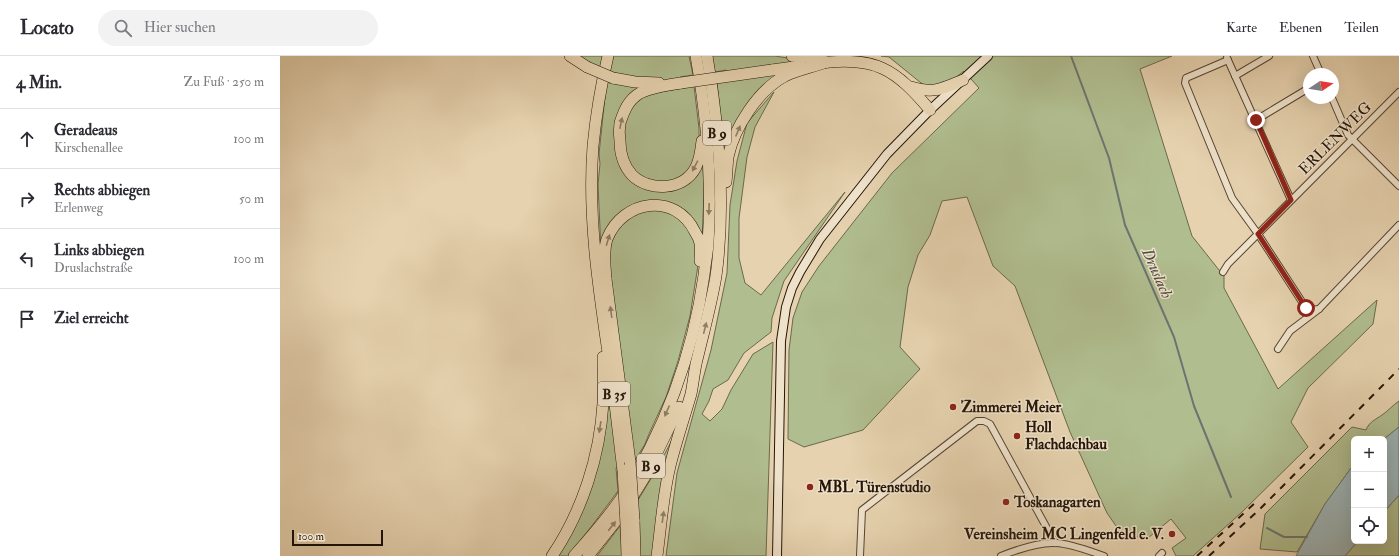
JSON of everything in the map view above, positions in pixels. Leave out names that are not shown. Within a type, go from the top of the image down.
[{"type":"highway","points":[[570,56],[587,67],[613,78],[635,82],[681,82]]},
{"type":"highway","name":"B 35","points":[[608,56],[601,88],[593,146],[592,199],[597,273],[612,381],[626,466],[630,523],[627,556]]},
{"type":"highway","name":"B 9","points":[[574,556],[598,529],[635,476],[668,408],[692,337],[701,298],[708,246],[710,182],[703,101],[696,56]]},
{"type":"highway","name":"B 9","points":[[588,556],[623,512],[647,473],[676,416],[695,365],[712,299],[716,275],[721,210],[716,115],[707,56]]},
{"type":"highway","points":[[792,56],[813,58],[826,62]]},
{"type":"highway","points":[[703,101],[700,117],[702,141],[701,154],[695,169],[685,180],[676,184],[662,187],[643,183],[632,175],[623,160],[620,150],[619,128],[627,105],[639,94],[681,82],[826,62],[850,61],[872,64],[901,79],[930,110]]},
{"type":"highway","points":[[721,210],[725,192],[728,157],[738,129],[755,101],[766,90],[785,77],[826,62]]},
{"type":"highway","points":[[910,87],[923,91],[936,90],[963,80]]},
{"type":"highway","points":[[626,466],[604,259],[607,240],[618,221],[635,208],[652,205],[666,207],[686,217],[700,243],[701,298]]},
{"type":"highway","points":[[552,556],[559,546],[582,499],[590,475],[600,430],[604,402],[603,318]]},
{"type":"highway","points":[[657,556],[670,468],[680,427],[691,393],[695,365]]},
{"type":"highway","points":[[630,523],[635,556]]},
{"type":"main road","points":[[777,556],[781,341],[786,307],[792,288],[809,256],[841,212],[888,154],[930,110],[988,56]]},
{"type":"street","points":[[1235,76],[1269,56]]},
{"type":"street","points":[[1313,56],[1318,68]]},
{"type":"street","points":[[1291,200],[1227,58],[1186,78],[1185,83],[1232,198],[1258,234],[1306,308],[1311,310],[1319,309]]},
{"type":"street","points":[[1256,120],[1303,92]]},
{"type":"street","name":"ERLENWEG","points":[[1223,272],[1228,264],[1399,92]]},
{"type":"street","points":[[1335,104],[1348,135],[1399,186]]},
{"type":"street","points":[[1278,349],[1290,331],[1319,309],[1399,225]]},
{"type":"street","points":[[860,556],[862,510],[977,421],[984,421],[990,424],[1055,543]]},
{"type":"street","points":[[1001,556],[1016,550],[1055,543],[1079,548],[1104,556]]},
{"type":"green space","points":[[574,56],[603,56],[600,68]]},
{"type":"green space","points":[[612,56],[689,56],[693,75],[643,86],[625,103],[622,167],[663,190],[703,162],[704,193],[702,240],[682,210],[637,204],[601,251],[598,184],[600,164],[599,154],[606,87]]},
{"type":"green space","points":[[712,56],[775,56],[806,61],[727,72],[726,70],[715,72]]},
{"type":"green space","points":[[881,56],[1172,56],[1140,69],[1192,236],[1219,270],[1224,273],[1224,288],[1278,389],[1377,300],[1373,324],[1308,388],[1291,422],[1308,447],[1241,513],[1193,556],[1176,556],[1172,548],[1186,538],[1171,519],[1148,538],[1123,536],[1107,513],[1070,432],[1015,286],[993,266],[967,197],[942,201],[930,235],[918,255],[908,287],[900,347],[920,369],[863,430],[804,447],[788,439],[789,350],[793,318],[802,292],[819,266],[892,173],[979,88],[964,71],[951,81],[926,87],[889,57]]},
{"type":"green space","points":[[783,72],[771,81],[725,158],[717,83]]},
{"type":"green space","points":[[694,86],[699,128],[699,151],[687,174],[667,184],[636,176],[622,149],[626,113],[644,95]]},
{"type":"green space","points":[[774,92],[755,127],[747,157],[739,218],[739,258],[745,283],[761,295],[845,192],[784,281],[772,318],[771,332],[744,353],[728,380],[713,389],[702,414],[710,421],[722,409],[731,390],[753,354],[773,342],[766,556],[666,556],[677,473],[711,350],[727,273],[730,205],[737,161],[747,123]]},
{"type":"green space","points":[[665,209],[692,229],[699,259],[690,316],[678,361],[666,397],[645,444],[634,462],[607,263],[614,231],[635,212]]},
{"type":"green space","points":[[607,384],[618,467],[616,468],[618,491],[568,556],[556,556],[575,523]]},
{"type":"green space","points":[[1399,401],[1399,427],[1387,437],[1351,436],[1351,468],[1325,504],[1297,552],[1260,549],[1265,514],[1352,427],[1366,430],[1371,423]]},
{"type":"green space","points":[[673,438],[654,556],[639,556],[638,500]]},
{"type":"green space","points":[[1399,495],[1399,556],[1345,556],[1355,544],[1387,544],[1387,509]]},
{"type":"green space","points":[[620,526],[623,556],[597,556]]},
{"type":"water","points":[[1399,427],[1399,495],[1387,509],[1387,472],[1387,437]]},
{"type":"water","points":[[1351,468],[1351,544],[1355,544],[1345,556],[1296,556],[1325,504]]},
{"type":"waterway","name":"Druslach","points":[[1071,56],[1109,158],[1125,225],[1174,337],[1194,406],[1231,497]]},
{"type":"waterway","name":"Druslach","points":[[1267,528],[1284,537],[1307,537]]},
{"type":"railway","points":[[1209,556],[1260,509],[1399,369]]},
{"type":"railway","points":[[1197,556],[1255,503]]},
{"type":"place","name":"Zimmerei Meier","points":[[953,407]]},
{"type":"place","name":"Holl Flachdachbau","points":[[1017,436]]},
{"type":"place","name":"MBL Türenstudio","points":[[810,487]]},
{"type":"place","name":"Toskanagarten","points":[[1006,502]]},
{"type":"place","name":"Vereinsheim MC Lingenfeld e. V.","points":[[1172,534]]},
{"type":"route","points":[[1256,120],[1291,200],[1258,234],[1306,308]]}]
